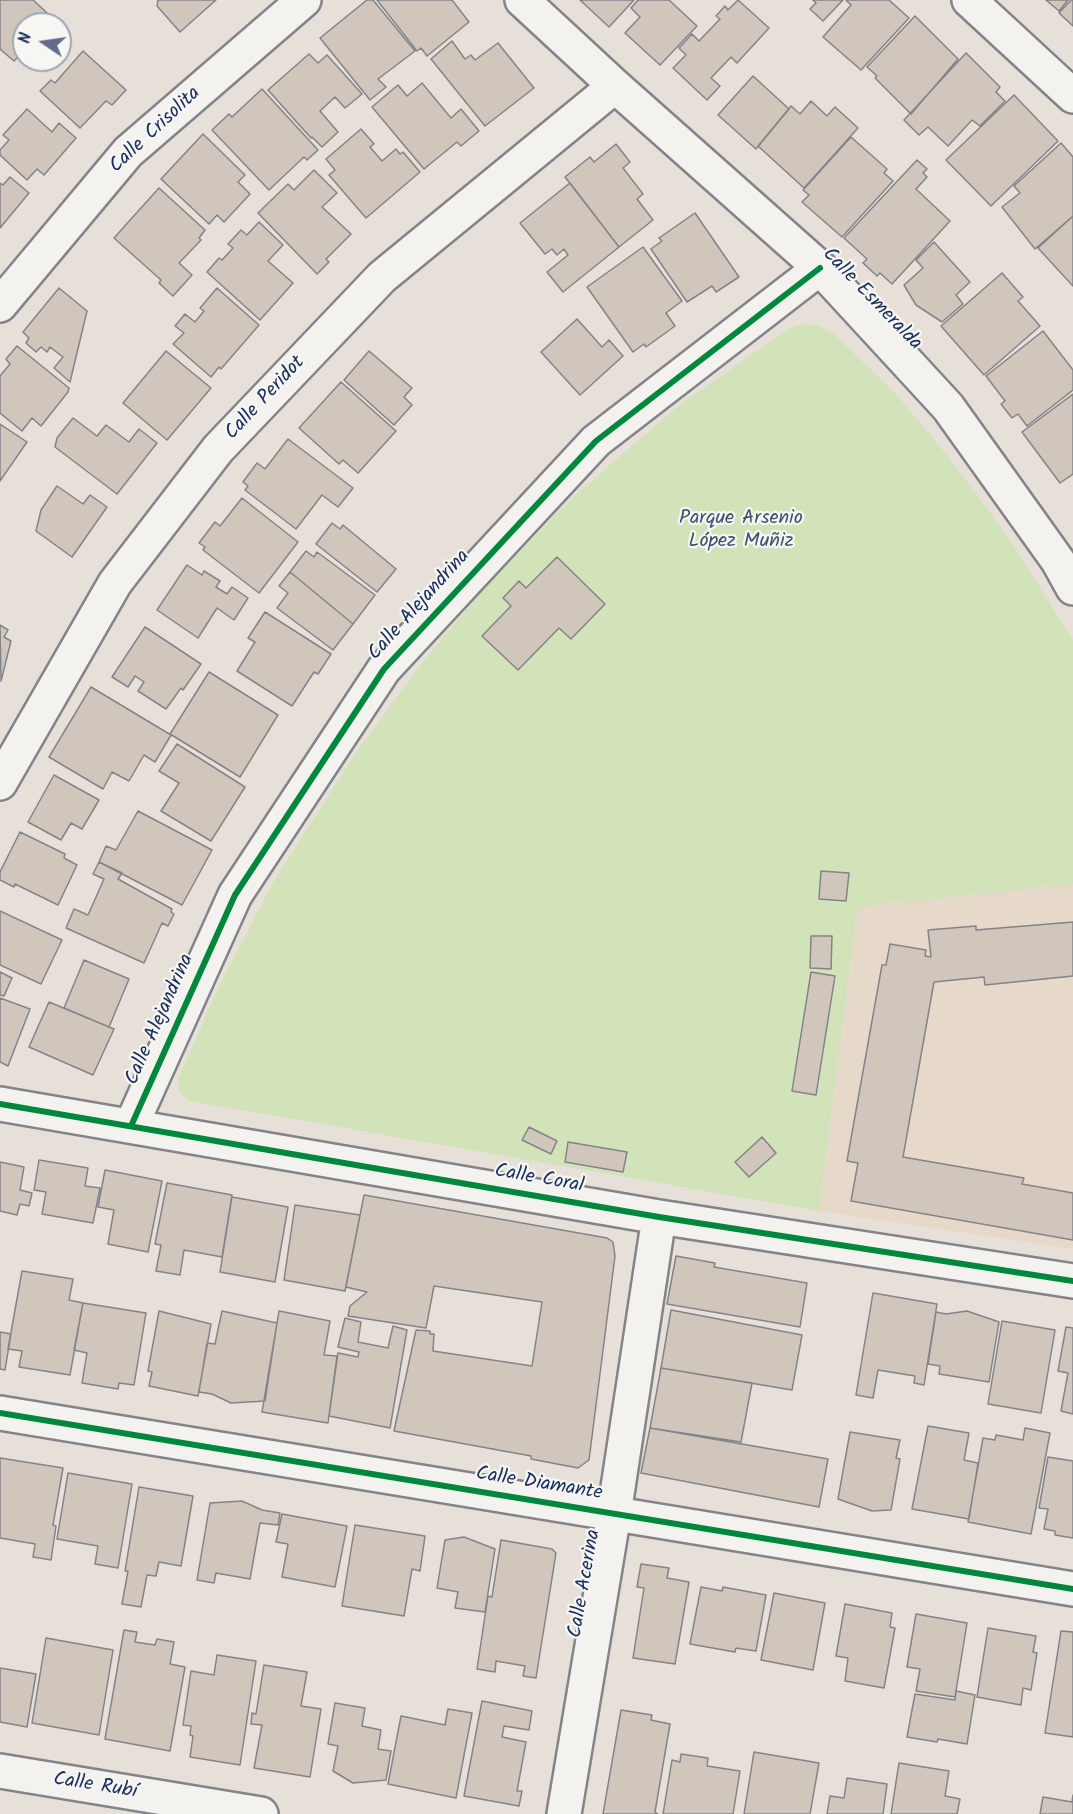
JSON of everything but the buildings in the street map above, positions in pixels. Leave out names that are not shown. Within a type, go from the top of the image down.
[{"type":"street","name":"Calle Crisolita","points":[[0,304],[128,152],[304,0]]},
{"type":"street","name":"Calle Esmeralda","points":[[522,0],[820,268],[948,406],[1058,561],[1073,588]]},
{"type":"street","points":[[969,0],[1073,96]]},
{"type":"street","name":"Calle Peridot","points":[[0,783],[115,584],[218,449],[382,277],[615,86]]},
{"type":"street","name":"Calle Alejandrina","points":[[131,1126],[235,895],[384,669],[596,441],[820,268]]},
{"type":"street","name":"Calle Coral","points":[[0,1104],[659,1217],[1073,1281]]},
{"type":"street","name":"Calle Acerina","points":[[564,1814],[614,1514],[659,1217]]},
{"type":"street","name":"Calle Diamante","points":[[0,1413],[1073,1589]]},
{"type":"street","name":"Calle Rubí","points":[[0,1771],[261,1814]]},
{"type":"shaded area","points":[[1073,884],[1073,1249],[819,1211],[858,907]]},
{"type":"green space","name":"Parque Arsenio López Muñiz","points":[[806,324],[819,326],[834,334],[897,395],[947,455],[1008,537],[1073,640],[1073,884],[858,907],[819,1211],[190,1101],[180,1093],[177,1081],[221,982],[275,879],[355,754],[425,659],[484,589],[573,497],[678,406],[791,327]]},
{"type":"cycle path","points":[[131,1126],[235,895],[384,669],[596,441],[820,268]]},
{"type":"cycle path","points":[[0,1104],[659,1217],[1073,1281]]},
{"type":"cycle path","points":[[0,1413],[1073,1589]]}]
